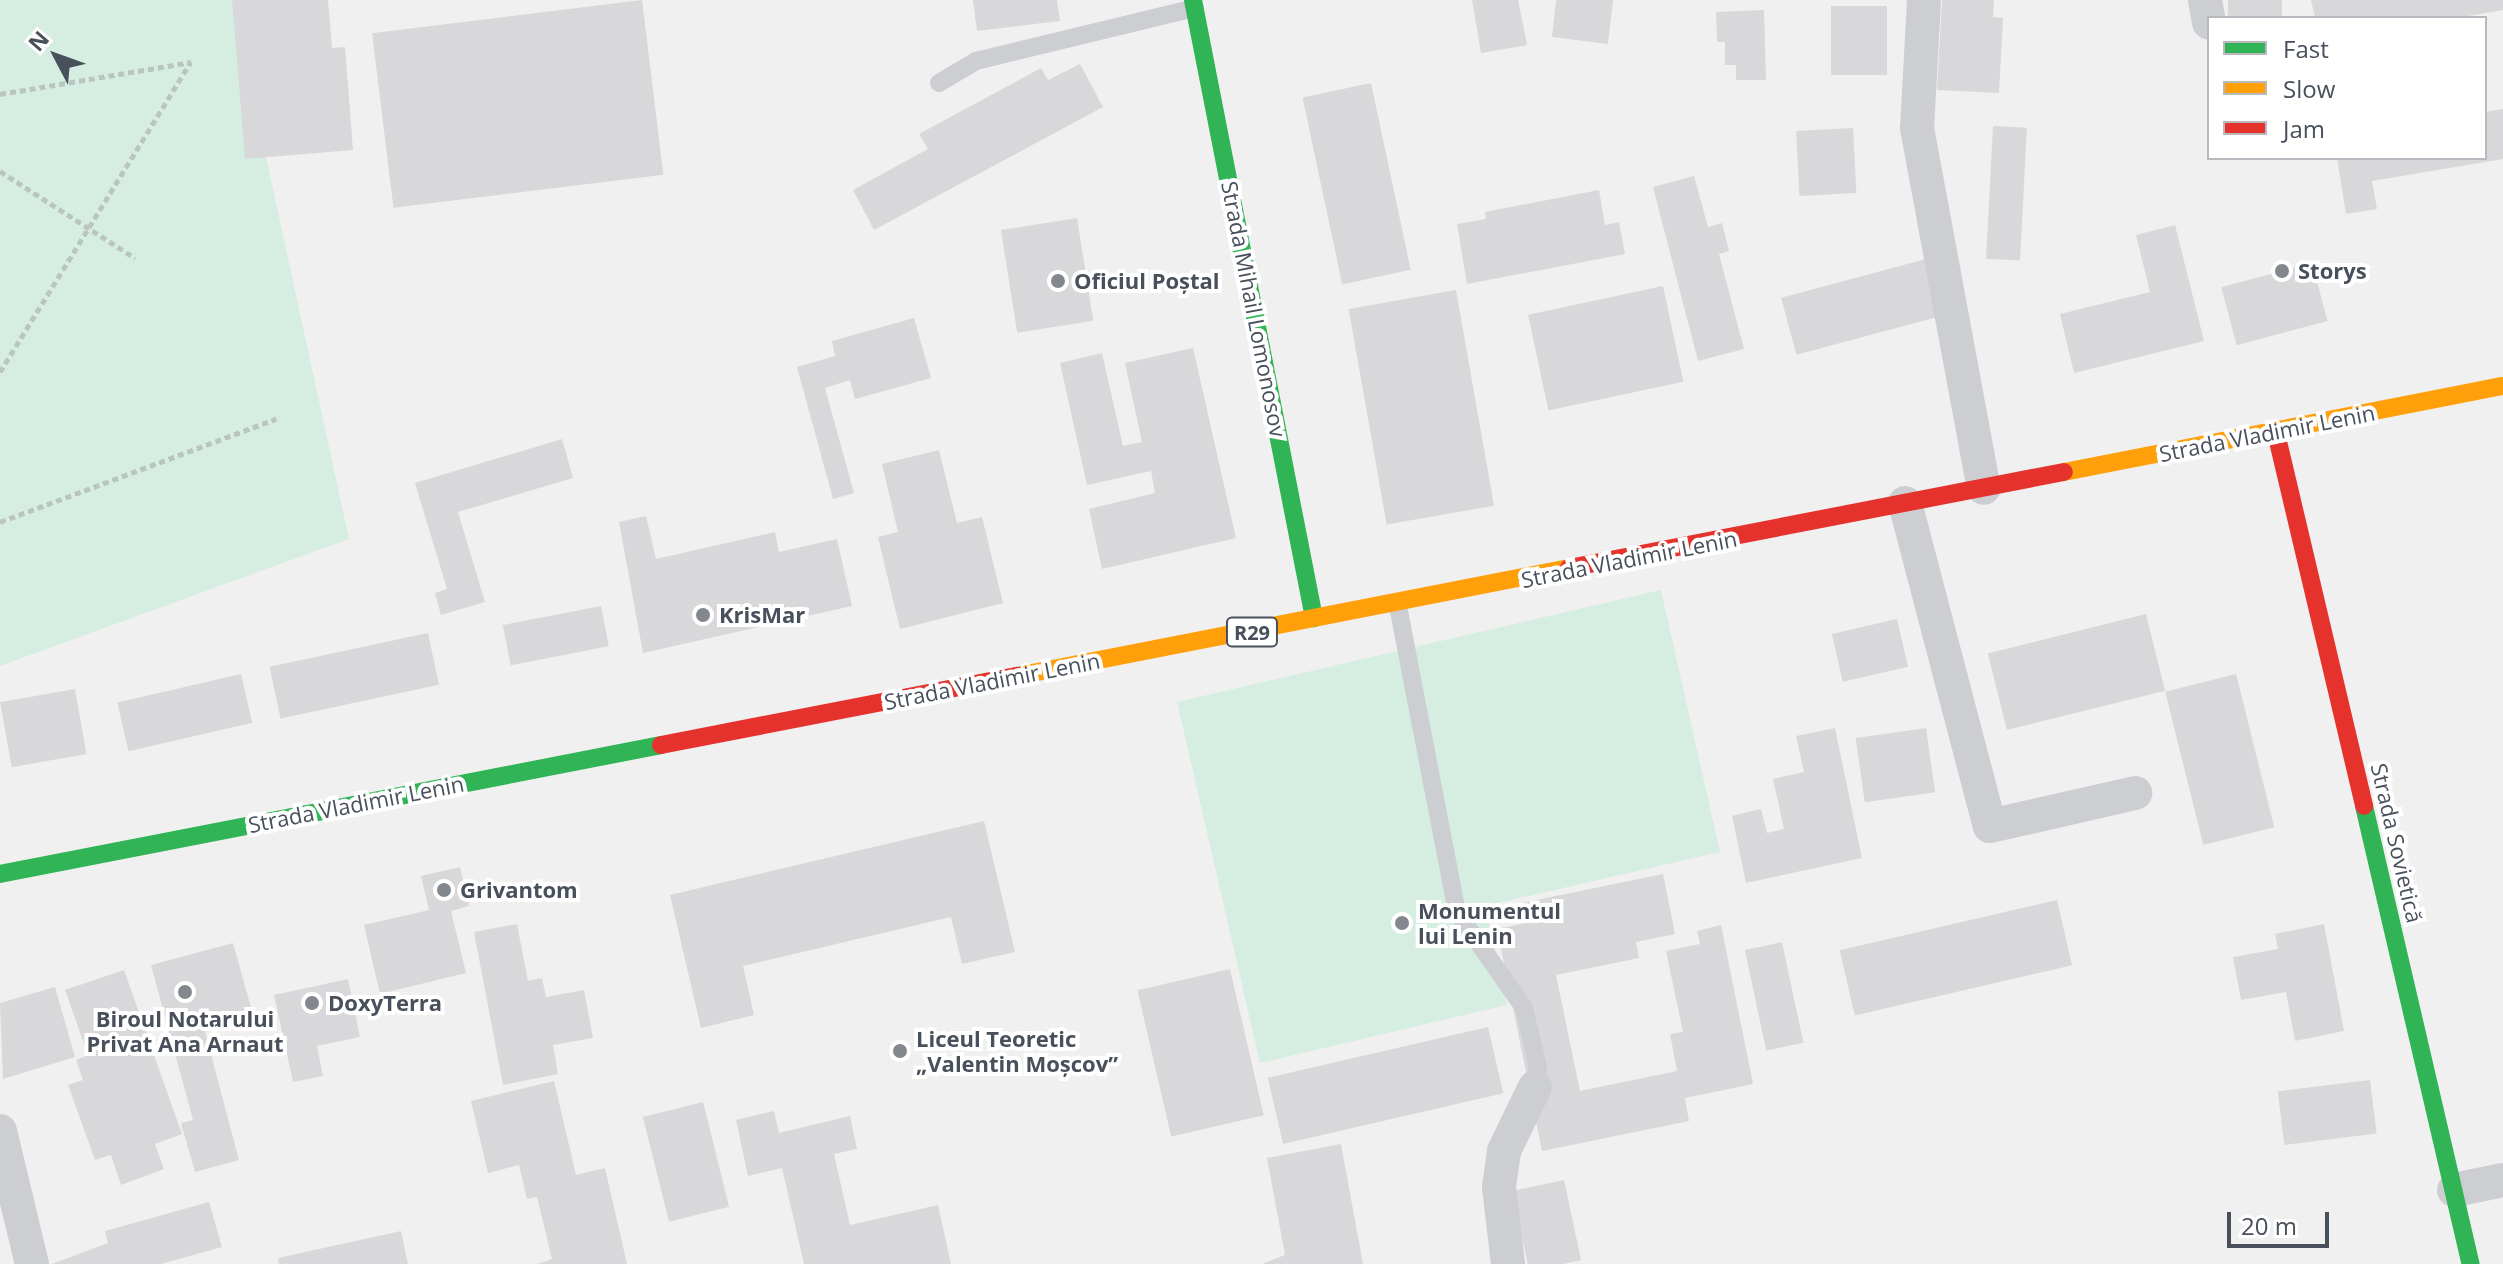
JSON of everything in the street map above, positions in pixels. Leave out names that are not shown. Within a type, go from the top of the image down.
[{"type":"main road","name":"Strada Mihail Lomonosov","points":[[1194,4],[1314,618]]},
{"type":"main road","name":"Strada Vladimir Lenin","points":[[0,874],[1314,618],[1398,606],[2503,386]]},
{"type":"main road","name":"Strada Sovietică","points":[[2276,433],[2471,1264]]},
{"type":"street","points":[[1924,0],[1917,128],[1984,488]]},
{"type":"street","points":[[1905,503],[1990,826],[2135,793]]},
{"type":"street","points":[[1508,1264],[1501,1175],[1535,1087]]},
{"type":"street","points":[[0,1131],[32,1264]]},
{"type":"street","points":[[2454,1190],[2503,1180]]},
{"type":"lane","points":[[939,83],[976,61],[1194,4]]},
{"type":"lane","points":[[1398,606],[1457,912],[1524,1008],[1538,1067],[1535,1087]]},
{"type":"path","points":[[0,94],[191,62],[0,372]]},
{"type":"path","points":[[0,171],[135,258]]},
{"type":"path","points":[[0,522],[276,419]]},
{"type":"green space","points":[[0,0],[232,0],[349,539],[0,666]]},
{"type":"green space","points":[[1661,590],[1720,852],[1485,906],[1507,1005],[1260,1063],[1177,702]]},
{"type":"building","points":[[232,0],[328,0],[332,48],[345,47],[353,150],[245,159]]},
{"type":"building","points":[[642,0],[663,175],[393,208],[372,33]]},
{"type":"building","points":[[973,0],[1057,0],[1060,21],[977,31]]},
{"type":"building","points":[[1472,0],[1518,0],[1527,45],[1481,53]]},
{"type":"building","points":[[1556,0],[1613,0],[1608,44],[1552,37]]},
{"type":"building","points":[[1942,0],[1994,0],[1993,17],[2003,18],[1999,93],[1937,90]]},
{"type":"building","points":[[2228,0],[2282,0],[2282,16],[2228,16]]},
{"type":"building","points":[[2311,0],[2503,0],[2503,10],[2468,16],[2315,16]]},
{"type":"building","points":[[1831,6],[1887,6],[1887,75],[1831,75]]},
{"type":"building","points":[[1764,10],[1766,80],[1736,80],[1736,65],[1725,65],[1725,42],[1717,42],[1716,12]]},
{"type":"building","points":[[1080,64],[1103,107],[874,230],[853,190],[928,149],[919,134],[1041,68],[1048,80]]},
{"type":"building","points":[[1371,83],[1411,270],[1342,284],[1303,98]]},
{"type":"building","points":[[2503,109],[2503,159],[2372,181],[2377,209],[2346,214],[2337,160],[2487,160],[2487,112]]},
{"type":"building","points":[[1993,126],[2027,128],[2020,261],[1986,259]]},
{"type":"building","points":[[1853,128],[1856,193],[1799,196],[1796,131]]},
{"type":"building","points":[[1694,176],[1708,227],[1722,223],[1729,251],[1719,254],[1744,349],[1698,361],[1653,187]]},
{"type":"building","points":[[1599,190],[1605,225],[1619,222],[1625,254],[1467,284],[1457,224],[1486,219],[1485,212]]},
{"type":"building","points":[[1077,218],[1093,321],[1017,333],[1001,230]]},
{"type":"building","points":[[2175,225],[2204,341],[2074,373],[2060,314],[2150,292],[2136,235]]},
{"type":"building","points":[[1926,259],[1941,316],[1796,355],[1781,298]]},
{"type":"building","points":[[2312,263],[2328,321],[2237,345],[2221,287]]},
{"type":"building","points":[[1663,286],[1683,382],[1548,411],[1528,315]]},
{"type":"building","points":[[1456,290],[1494,506],[1387,525],[1349,309]]},
{"type":"building","points":[[914,318],[931,378],[855,399],[850,380],[825,388],[854,493],[833,499],[797,367],[835,356],[832,341]]},
{"type":"building","points":[[1193,348],[1236,538],[1102,569],[1089,509],[1155,493],[1151,471],[1087,485],[1060,363],[1102,353],[1123,446],[1142,442],[1125,363]]},
{"type":"building","points":[[562,439],[573,478],[458,512],[485,602],[441,615],[435,593],[447,589],[415,483]]},
{"type":"building","points":[[939,450],[957,523],[982,517],[1003,603],[900,629],[878,537],[898,532],[882,464]]},
{"type":"building","points":[[646,516],[656,559],[775,532],[779,552],[837,539],[852,606],[643,653],[619,522]]},
{"type":"building","points":[[601,606],[609,646],[511,665],[503,625]]},
{"type":"building","points":[[2146,614],[2165,691],[2007,730],[1988,653]]},
{"type":"building","points":[[1897,619],[1908,667],[1843,682],[1832,634]]},
{"type":"building","points":[[428,633],[439,685],[281,719],[270,667]]},
{"type":"building","points":[[241,674],[252,723],[129,751],[117,703]]},
{"type":"building","points":[[2236,674],[2274,827],[2203,845],[2165,692]]},
{"type":"building","points":[[75,689],[86,754],[12,767],[0,702]]},
{"type":"building","points":[[1835,728],[1862,858],[1746,883],[1732,816],[1761,809],[1767,833],[1784,829],[1773,779],[1804,772],[1796,736]]},
{"type":"building","points":[[1926,728],[1935,792],[1865,802],[1856,738]]},
{"type":"building","points":[[984,821],[1015,952],[962,964],[951,917],[743,966],[754,1015],[701,1028],[670,895]]},
{"type":"building","points":[[460,867],[469,906],[451,911],[466,973],[380,994],[364,925],[429,910],[421,876]]},
{"type":"building","points":[[1663,874],[1675,934],[1636,942],[1639,958],[1556,975],[1580,1091],[1677,1071],[1670,1034],[1683,1032],[1666,951],[1700,944],[1697,931],[1721,925],[1753,1084],[1685,1098],[1689,1121],[1542,1151],[1497,929],[1525,923],[1521,903]]},
{"type":"building","points":[[2057,900],[2072,965],[1855,1015],[1840,950]]},
{"type":"building","points":[[517,924],[528,981],[542,978],[546,997],[584,990],[593,1038],[553,1045],[558,1074],[503,1085],[474,932]]},
{"type":"building","points":[[2324,924],[2344,1031],[2295,1041],[2286,992],[2241,1000],[2233,957],[2278,949],[2275,934]]},
{"type":"building","points":[[1782,942],[1803,1043],[1766,1051],[1745,950]]},
{"type":"building","points":[[233,943],[252,1011],[203,1024],[239,1160],[195,1172],[181,1123],[193,1120],[151,965]]},
{"type":"building","points":[[1230,969],[1264,1115],[1171,1137],[1137,990]]},
{"type":"building","points":[[124,970],[182,1134],[155,1144],[164,1169],[121,1185],[111,1155],[95,1160],[68,1085],[83,1080],[76,1060],[88,1055],[65,990]]},
{"type":"building","points":[[348,979],[360,1037],[317,1046],[323,1076],[293,1082],[274,995]]},
{"type":"building","points":[[55,987],[75,1057],[3,1079],[0,1003]]},
{"type":"building","points":[[1488,1027],[1503,1093],[1283,1144],[1268,1078]]},
{"type":"building","points":[[2370,1080],[2377,1134],[2284,1145],[2278,1091]]},
{"type":"building","points":[[554,1081],[576,1175],[605,1168],[627,1264],[537,1264],[552,1259],[537,1197],[527,1199],[519,1165],[488,1173],[471,1101]]},
{"type":"building","points":[[703,1102],[729,1207],[669,1222],[643,1117]]},
{"type":"building","points":[[774,1111],[779,1133],[850,1116],[857,1149],[834,1154],[850,1225],[938,1205],[951,1264],[804,1264],[782,1168],[748,1176],[736,1120]]},
{"type":"building","points":[[1341,1144],[1363,1264],[1262,1264],[1285,1255],[1267,1158]]},
{"type":"building","points":[[1564,1180],[1581,1260],[1563,1264],[1528,1264],[1512,1191]]},
{"type":"building","points":[[209,1202],[222,1247],[161,1264],[52,1264],[108,1243],[105,1231]]},
{"type":"building","points":[[401,1231],[408,1264],[279,1264],[278,1258]]},
{"type":"traffic: fast","points":[[1193,0],[1314,618]]},
{"type":"traffic: fast","points":[[0,874],[661,745]]},
{"type":"traffic: fast","points":[[2364,806],[2471,1264]]},
{"type":"traffic: slow","points":[[2064,472],[2503,386]]},
{"type":"traffic: slow","points":[[1017,676],[1569,568]]},
{"type":"traffic: jam","points":[[2276,433],[2364,806]]},
{"type":"traffic: jam","points":[[1569,568],[2064,472]]},
{"type":"traffic: jam","points":[[661,745],[1017,676]]},
{"type":"place","name":"Storys","points":[[2282,271]]},
{"type":"place","name":"Oficiul Poștal","points":[[1058,281]]},
{"type":"place","name":"KrisMar","points":[[703,615]]},
{"type":"place","name":"Grivantom","points":[[444,890]]},
{"type":"place","name":"Monumentul lui Lenin","points":[[1402,923]]},
{"type":"place","name":"Biroul Notarului Privat Ana Arnaut","points":[[185,992]]},
{"type":"place","name":"DoxyTerra","points":[[312,1003]]},
{"type":"place","name":"Liceul Teoretic „Valentin Moșcov”","points":[[900,1051]]}]
